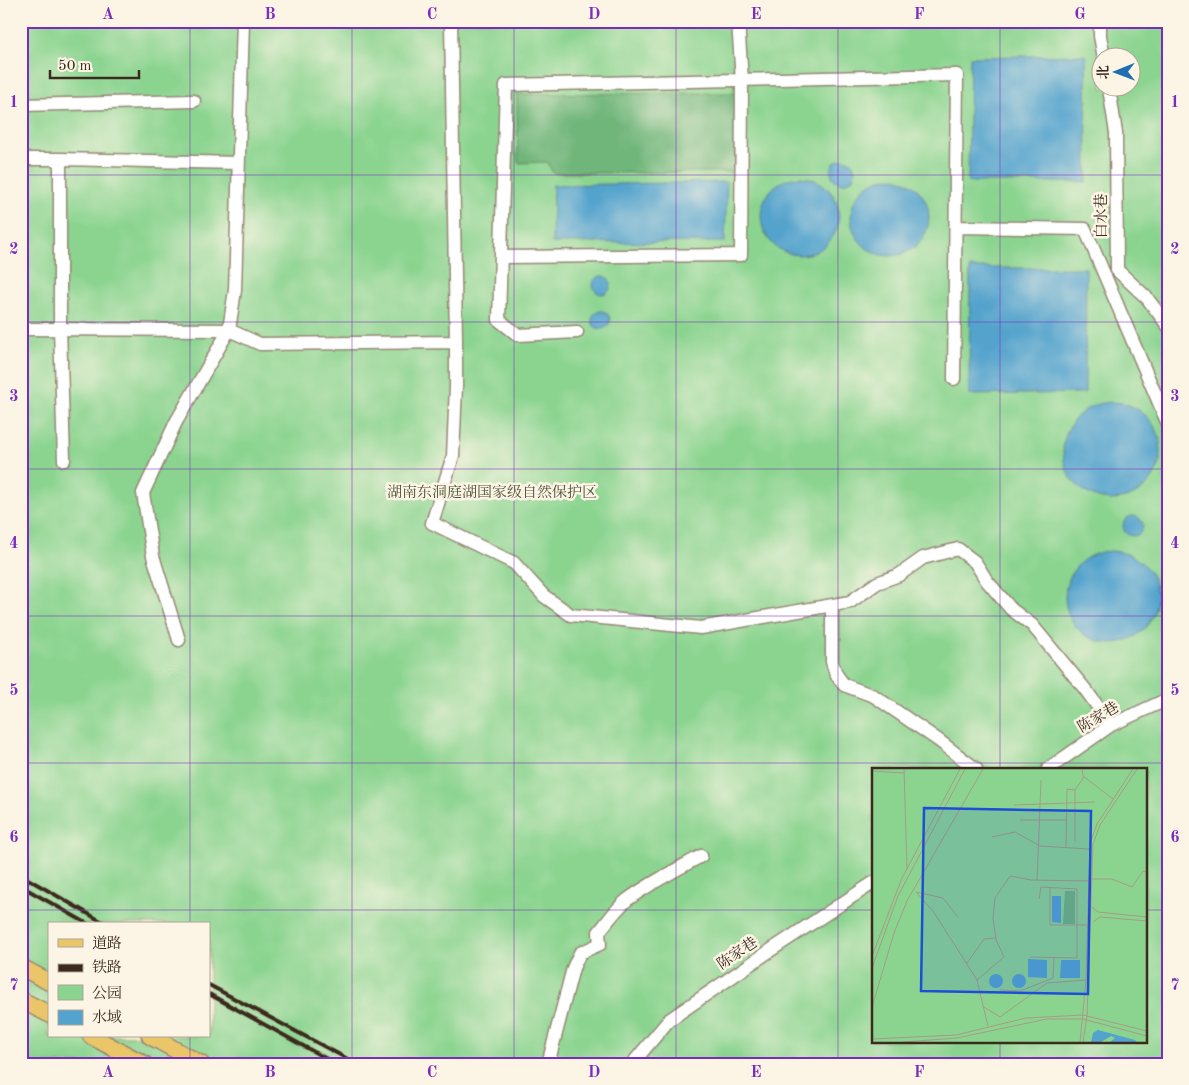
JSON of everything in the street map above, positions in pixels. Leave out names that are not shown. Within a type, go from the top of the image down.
[{"type":"main road","points":[[21,967],[48,981]]},
{"type":"main road","points":[[21,1000],[48,1014]]},
{"type":"main road","points":[[95,1038],[144,1064]]},
{"type":"main road","points":[[154,1038],[201,1064]]},
{"type":"street","points":[[179,640],[153,556],[143,493],[176,422],[229,330],[236,290],[243,21]]},
{"type":"street","points":[[451,21],[456,386],[453,456],[432,523],[514,563],[544,596],[571,615],[701,628],[850,602],[877,583],[899,575],[923,558],[958,549],[975,562],[987,581],[1011,609],[1032,625],[1085,689],[1111,725]]},
{"type":"street","points":[[501,257],[741,255],[742,81],[738,21]]},
{"type":"street","points":[[1100,21],[1102,48]]},
{"type":"street","points":[[577,332],[518,336],[499,320],[506,85],[957,75],[954,379]]},
{"type":"street","name":"白水巷","points":[[1111,98],[1116,133],[1118,270],[1147,298],[1168,326]]},
{"type":"street","points":[[21,105],[194,101]]},
{"type":"street","points":[[21,159],[238,163]]},
{"type":"street","points":[[60,159],[60,328],[64,460]]},
{"type":"street","points":[[956,227],[1085,229],[1168,424]]},
{"type":"street","points":[[21,329],[229,330],[260,344],[456,342]]},
{"type":"street","points":[[832,605],[832,662],[836,674],[844,685],[874,696],[975,768]]},
{"type":"street","name":"陈家巷","points":[[1049,768],[1111,725],[1168,699]]},
{"type":"street","points":[[548,1064],[573,968],[580,953],[600,944],[599,932],[626,901],[646,887],[701,856]]},
{"type":"street","name":"陈家巷","points":[[632,1064],[669,1020],[872,884]]},
{"type":"green space","name":"湖南东洞庭湖国家级自然保护区","points":[[21,21],[1168,21],[1168,1064],[21,1064]]},
{"type":"green space","points":[[735,93],[736,172],[553,173],[547,162],[518,163],[517,94]]},
{"type":"water","points":[[1086,55],[1087,182],[968,182],[970,57]]},
{"type":"water","points":[[843,159],[851,163],[855,171],[851,179],[843,183],[835,179],[831,171],[835,163]]},
{"type":"water","points":[[800,177],[815,180],[827,189],[836,201],[839,216],[836,231],[827,243],[815,252],[800,255],[785,252],[773,243],[764,231],[761,216],[764,201],[773,189],[785,180]]},
{"type":"water","points":[[890,178],[905,181],[922,195],[926,202],[929,217],[926,232],[912,249],[905,253],[890,256],[875,253],[858,239],[854,232],[851,217],[854,202],[868,185],[875,181]]},
{"type":"water","points":[[727,182],[725,242],[552,243],[553,185]]},
{"type":"water","points":[[970,268],[1086,268],[1085,393],[969,395]]},
{"type":"water","points":[[602,276],[608,279],[611,285],[608,291],[602,294],[596,291],[593,285],[596,279]]},
{"type":"water","points":[[597,311],[605,311],[610,316],[608,327],[597,329],[592,324],[592,316]]},
{"type":"water","points":[[1112,402],[1131,406],[1146,417],[1157,432],[1161,451],[1157,470],[1146,485],[1131,496],[1112,500],[1093,496],[1078,485],[1067,470],[1063,451],[1067,432],[1078,417],[1093,406]]},
{"type":"water","points":[[1129,516],[1137,516],[1143,522],[1143,530],[1137,536],[1129,536],[1123,530],[1123,522]]},
{"type":"water","points":[[1111,551],[1128,555],[1143,565],[1153,580],[1157,597],[1153,614],[1143,629],[1128,639],[1111,643],[1094,639],[1079,629],[1069,614],[1065,597],[1069,580],[1079,565],[1094,555]]},
{"type":"railway","points":[[21,875],[103,922]]},
{"type":"railway","points":[[21,886],[84,922]]},
{"type":"railway","points":[[210,986],[357,1064]]},
{"type":"railway","points":[[210,995],[336,1064]]}]
